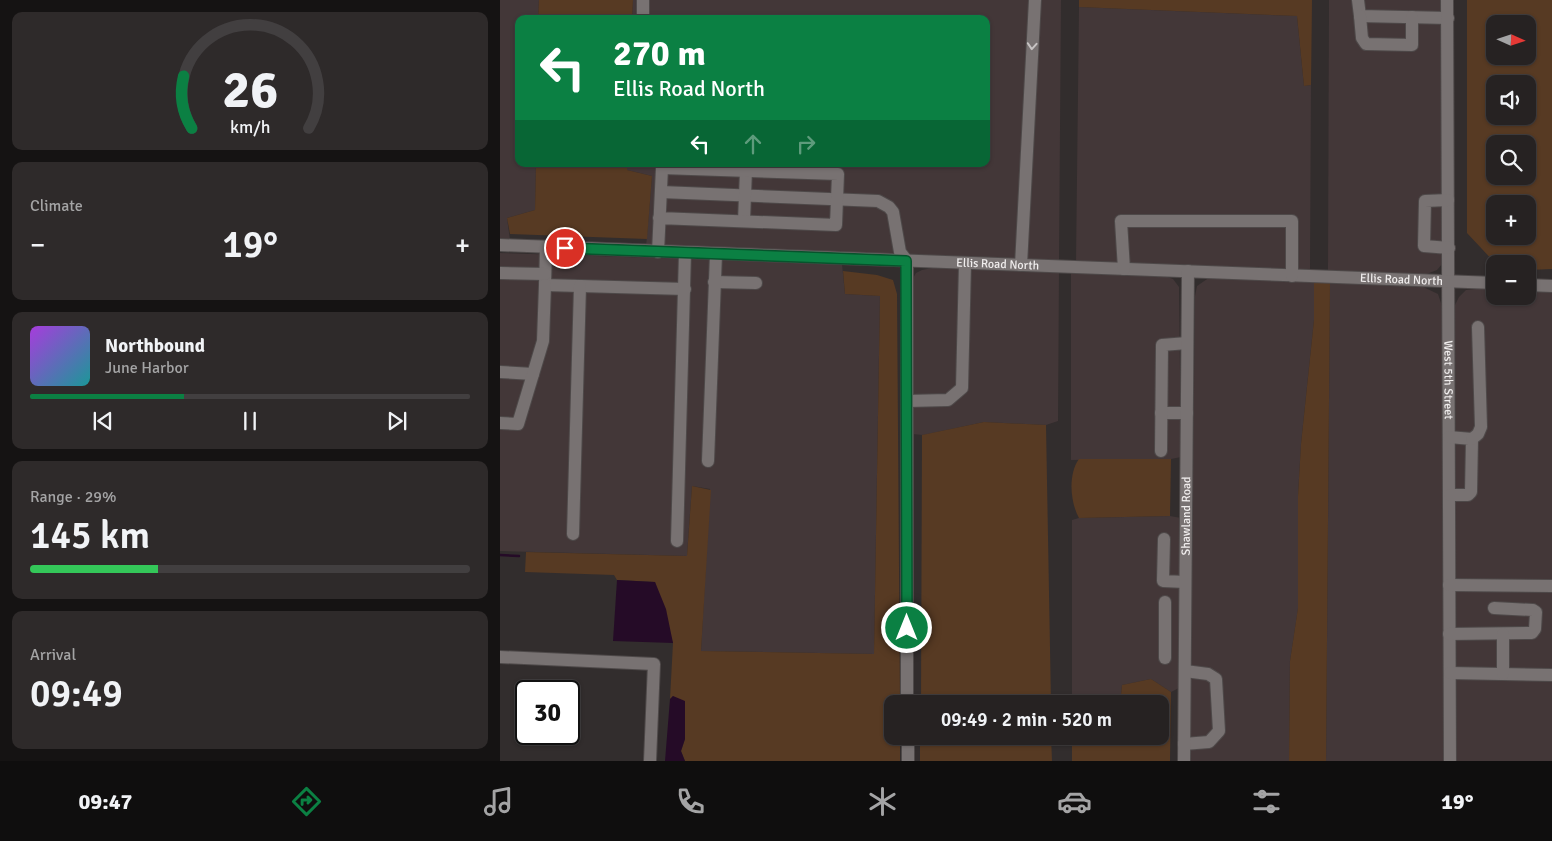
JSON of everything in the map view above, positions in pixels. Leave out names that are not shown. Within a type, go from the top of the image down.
[{"type":"street","points":[[643,0],[643,15]]},
{"type":"street","points":[[1021,265],[1035,0]]},
{"type":"street","points":[[1358,0],[1362,38],[1366,44],[1412,45],[1412,17]]},
{"type":"street","name":"West 5th Street","points":[[1448,0],[1450,761]]},
{"type":"street","points":[[1360,16],[1448,18]]},
{"type":"street","points":[[658,252],[662,167]]},
{"type":"street","points":[[659,218],[836,225],[838,174],[683,167]]},
{"type":"street","points":[[744,221],[746,170]]},
{"type":"street","points":[[660,192],[745,194],[878,201],[889,207],[893,212],[900,252],[906,261],[908,695]]},
{"type":"street","points":[[1448,200],[1425,201],[1424,246],[1448,248]]},
{"type":"street","points":[[1124,269],[1121,221],[1292,221],[1292,276]]},
{"type":"street","name":"Ellis Road North","points":[[500,245],[1486,283]]},
{"type":"street","points":[[500,423],[518,424],[543,341],[546,248]]},
{"type":"street","points":[[677,541],[685,253]]},
{"type":"street","points":[[708,461],[716,254]]},
{"type":"street","points":[[907,401],[948,400],[962,388],[965,264]]},
{"type":"street","name":"Shawland Road","points":[[1184,761],[1188,271]]},
{"type":"street","points":[[500,273],[580,286],[685,289]]},
{"type":"street","points":[[714,282],[756,283]]},
{"type":"street","points":[[1536,285],[1552,286]]},
{"type":"street","points":[[572,534],[580,286]]},
{"type":"street","points":[[1449,437],[1472,439],[1478,434],[1481,426],[1478,327]]},
{"type":"street","points":[[1161,450],[1162,345],[1188,343]]},
{"type":"street","points":[[500,372],[533,374]]},
{"type":"street","points":[[1162,413],[1187,413]]},
{"type":"street","points":[[1450,495],[1468,495],[1472,492],[1472,439]]},
{"type":"street","points":[[1164,539],[1163,581],[1185,582]]},
{"type":"street","points":[[1449,585],[1552,586]]},
{"type":"street","points":[[1185,612],[1165,607],[1165,655],[1185,652]]},
{"type":"street","points":[[1450,634],[1532,633],[1535,630],[1536,612],[1530,609],[1494,608]]},
{"type":"street","points":[[1503,634],[1503,674]]},
{"type":"street","points":[[500,657],[654,664],[650,761]]},
{"type":"street","points":[[1184,744],[1209,742],[1219,732],[1216,679],[1208,674],[1185,671]]},
{"type":"street","points":[[1450,673],[1552,675]]},
{"type":"street","points":[[908,745],[908,761]]},
{"type":"shaded area","points":[[500,0],[539,0],[538,15],[515,15],[515,167],[536,167],[535,210],[507,218],[510,240],[500,239]]},
{"type":"shaded area","points":[[539,0],[633,0],[632,15],[538,15]]},
{"type":"shaded area","points":[[633,0],[1061,0],[1059,261],[646,247],[652,176],[627,170],[627,167],[990,167],[990,15],[632,15]]},
{"type":"shaded area","points":[[1079,0],[1312,0],[1311,85],[1304,86],[1297,16],[1079,7]]},
{"type":"shaded area","points":[[1329,0],[1443,0],[1444,254],[1442,264],[1437,270],[1424,275],[1328,271]]},
{"type":"shaded area","points":[[1467,0],[1552,0],[1552,269],[1536,270],[1536,255],[1488,255],[1467,233]]},
{"type":"shaded area","points":[[1079,7],[1297,16],[1304,86],[1311,85],[1310,270],[1076,262]]},
{"type":"shaded area","points":[[536,167],[627,167],[627,170],[652,176],[647,239],[510,234],[507,218],[535,210]]},
{"type":"shaded area","points":[[500,253],[842,264],[845,294],[880,296],[874,654],[701,651],[710,489],[692,486],[687,556],[500,551]]},
{"type":"shaded area","points":[[937,267],[1059,272],[1058,421],[1046,425],[984,422],[923,435],[912,434],[912,280],[916,273]]},
{"type":"shaded area","points":[[843,271],[877,275],[893,280],[897,294],[900,695],[884,695],[884,745],[900,745],[900,761],[685,761],[681,751],[685,739],[673,696],[670,699],[673,643],[655,582],[617,580],[614,575],[525,572],[526,552],[687,556],[692,486],[711,490],[701,651],[874,654],[880,296],[845,294]]},
{"type":"shaded area","points":[[1071,272],[1162,275],[1173,279],[1179,287],[1181,457],[1171,459],[1071,460]]},
{"type":"shaded area","points":[[1210,277],[1314,281],[1314,320],[1301,444],[1298,496],[1298,609],[1290,661],[1289,761],[1190,761],[1195,296],[1197,286]]},
{"type":"shaded area","points":[[1314,281],[1330,282],[1326,761],[1289,761],[1290,661],[1298,608],[1298,496],[1301,444],[1314,320]]},
{"type":"shaded area","points":[[1330,282],[1419,285],[1438,294],[1442,306],[1450,761],[1326,761]]},
{"type":"shaded area","points":[[1486,288],[1486,305],[1536,305],[1536,290],[1552,291],[1552,761],[1457,761],[1455,305],[1459,297],[1466,290]]},
{"type":"shaded area","points":[[984,422],[1046,425],[1051,695],[921,695],[922,435]]},
{"type":"shaded area","points":[[1079,459],[1171,459],[1170,516],[1079,518],[1071,488],[1073,472]]},
{"type":"shaded area","points":[[1170,516],[1181,518],[1181,687],[1171,692],[1151,679],[1122,685],[1121,695],[1072,695],[1072,520],[1079,518]]},
{"type":"shaded area","points":[[617,580],[655,582],[666,609],[673,643],[613,641]]},
{"type":"shaded area","points":[[1151,679],[1171,692],[1170,761],[1072,761],[1072,745],[1169,745],[1169,695],[1121,695],[1122,685]]},
{"type":"shaded area","points":[[673,696],[685,701],[685,739],[681,751],[685,761],[665,761],[670,699]]},
{"type":"shaded area","points":[[920,745],[1051,745],[1052,761],[920,761]]},
{"type":"waterway","points":[[500,555],[519,556]]},
{"type":"route","points":[[565,248],[906,261],[907,628]]}]
